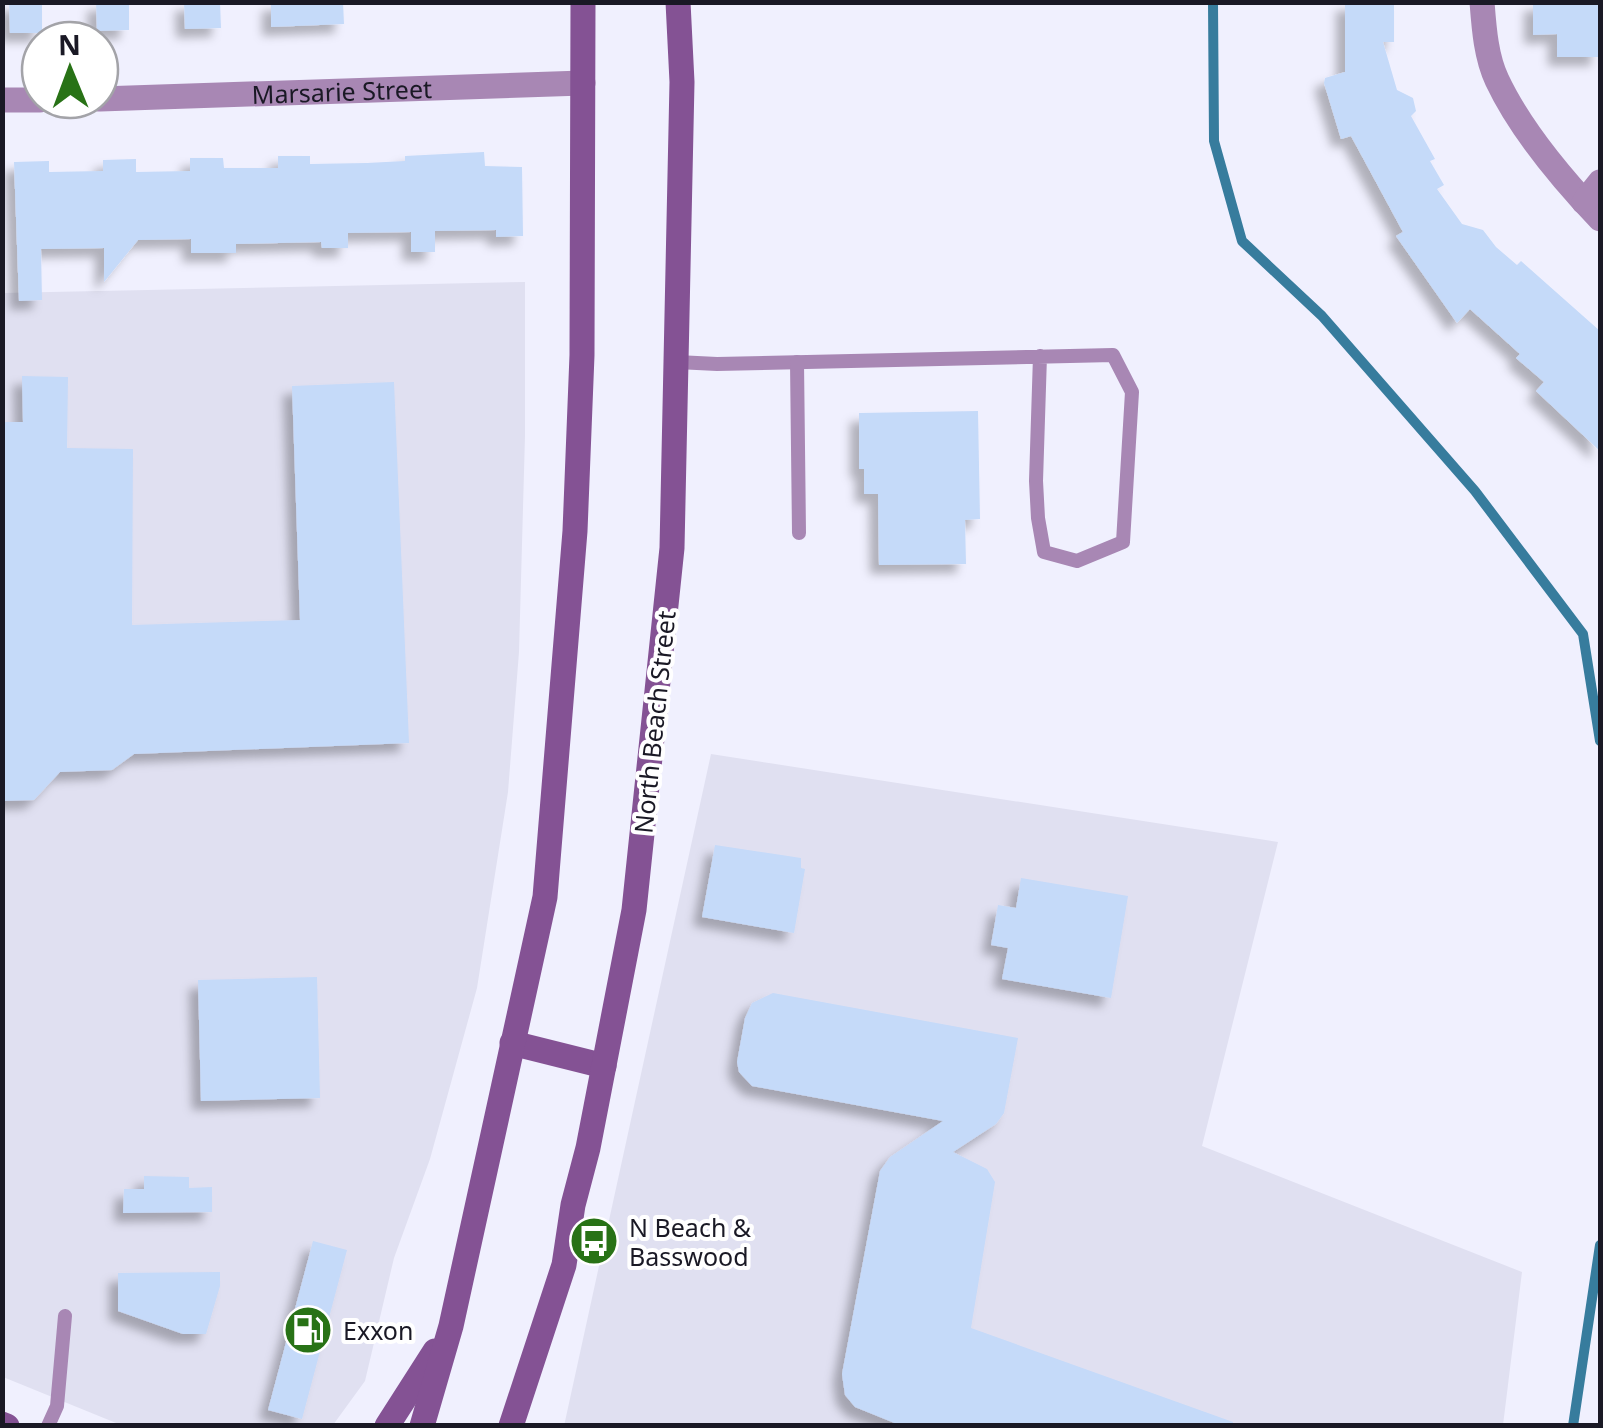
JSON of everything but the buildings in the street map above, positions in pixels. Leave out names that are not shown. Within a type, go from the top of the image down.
[{"type":"main road","points":[[422,1426],[451,1326],[546,897],[575,530],[582,356],[583,2]]},
{"type":"main road","name":"North Beach Street","points":[[511,1426],[564,1264],[634,910],[672,548],[682,82],[678,2]]},
{"type":"main road","points":[[512,1043],[604,1066]]},
{"type":"main road","points":[[387,1426],[451,1326]]},
{"type":"street","points":[[1482,2],[1496,78],[1556,172],[1595,201]]},
{"type":"street","name":"Marsarie Street","points":[[120,98],[583,83]]},
{"type":"lane","points":[[677,362],[1114,354],[1132,392],[1123,542],[1078,561],[1044,552],[1038,518],[1040,356]]},
{"type":"lane","points":[[797,362],[799,533]]},
{"type":"lane","points":[[48,1426],[56,1406],[65,1316]]},
{"type":"shaded area","points":[[525,282],[519,652],[508,792],[477,988],[430,1159],[394,1258],[365,1381],[333,1425],[121,1425],[3,1377],[2,293]]},
{"type":"shaded area","points":[[711,754],[1278,842],[1202,1146],[1522,1272],[1503,1425],[564,1426]]},
{"type":"waterway","points":[[1213,2],[1214,141],[1242,241],[1322,316],[1475,491],[1583,634],[1600,741]]},
{"type":"waterway","points":[[1573,1426],[1600,1245]]},
{"type":"place","name":"N Beach & Basswood","points":[[594,1241]]},
{"type":"place","name":"Exxon","points":[[308,1330]]}]
